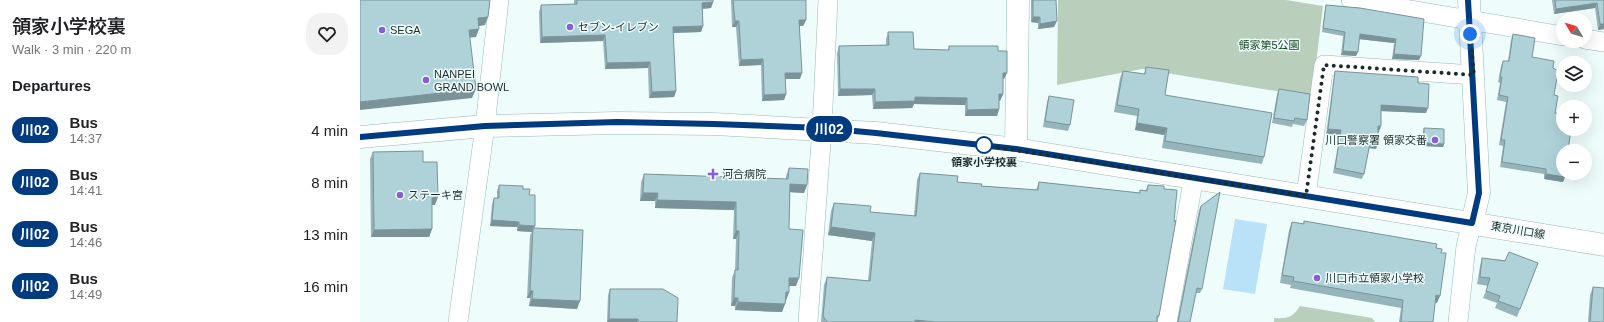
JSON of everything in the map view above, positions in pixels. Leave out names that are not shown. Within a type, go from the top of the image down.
[{"type":"main road","points":[[1016,149],[1018,0]]},
{"type":"main road","points":[[1469,10],[1474,75],[1479,193],[1472,223]]},
{"type":"main road","name":"東京川口線","points":[[360,137],[485,126],[617,122],[822,128],[1016,149],[1604,245]]},
{"type":"street","points":[[458,322],[485,126],[499,0]]},
{"type":"street","points":[[808,322],[822,128],[828,0]]},
{"type":"street","points":[[1351,0],[1469,10],[1556,34]]},
{"type":"street","points":[[1592,40],[1604,42]]},
{"type":"street","points":[[1306,196],[1324,65],[1474,75]]},
{"type":"street","points":[[1167,322],[1194,177]]},
{"type":"street","points":[[1458,322],[1466,246],[1472,223]]},
{"type":"green space","name":"領家第5公園","points":[[1058,0],[1286,0],[1323,6],[1312,97],[1142,69],[1057,85]]},
{"type":"green space","points":[[1300,306],[1372,318],[1375,322],[1274,322],[1274,318],[1287,318],[1292,315]]},
{"type":"water","points":[[1235,219],[1267,224],[1255,294],[1223,289]]},
{"type":"building","points":[[360,0],[490,0],[488,17],[478,18],[479,29],[469,30],[476,89],[360,102]]},
{"type":"building","points":[[577,0],[713,0],[713,2],[702,3],[703,26],[673,27],[676,91],[652,92],[650,62],[607,63],[605,35],[542,37],[541,5],[577,4]]},
{"type":"building","points":[[733,0],[806,0],[806,20],[799,20],[802,73],[785,73],[786,94],[764,95],[763,59],[741,60],[739,21],[735,21]]},
{"type":"building","points":[[1033,0],[1056,0],[1057,21],[1040,24],[1040,17],[1033,17]]},
{"type":"building","points":[[1555,0],[1604,0],[1604,24],[1600,24],[1597,3],[1556,9]]},
{"type":"building","points":[[1326,5],[1360,8],[1424,19],[1421,56],[1394,54],[1396,39],[1360,34],[1358,52],[1343,51],[1345,32],[1323,28]]},
{"type":"building","points":[[888,32],[913,32],[914,49],[949,50],[949,46],[998,46],[998,51],[1007,51],[1007,73],[1003,73],[1003,94],[999,94],[999,109],[967,110],[967,98],[915,97],[915,101],[875,102],[875,89],[840,89],[839,46],[889,45]]},
{"type":"building","points":[[1513,34],[1535,38],[1532,57],[1554,61],[1553,68],[1556,70],[1556,83],[1554,95],[1558,96],[1556,100],[1555,113],[1556,136],[1570,136],[1569,144],[1556,144],[1556,176],[1546,174],[1546,169],[1502,162],[1505,140],[1501,140],[1508,97],[1499,95],[1502,77],[1500,77],[1503,61],[1509,61]]},
{"type":"building","points":[[1146,67],[1169,70],[1165,95],[1272,113],[1264,157],[1165,141],[1167,128],[1137,123],[1139,109],[1117,105],[1123,71],[1145,74]]},
{"type":"building","points":[[1335,71],[1418,77],[1418,83],[1429,84],[1428,108],[1381,105],[1381,126],[1378,126],[1378,143],[1370,143],[1364,174],[1335,168],[1341,130],[1328,129]]},
{"type":"building","points":[[1279,89],[1310,94],[1307,120],[1295,118],[1294,121],[1274,118]]},
{"type":"building","points":[[1049,96],[1074,100],[1070,125],[1045,121]]},
{"type":"building","points":[[1424,128],[1444,129],[1444,144],[1424,143]]},
{"type":"building","points":[[423,151],[423,162],[437,162],[438,197],[432,198],[432,229],[374,230],[373,152]]},
{"type":"building","points":[[789,168],[808,169],[807,185],[790,184],[789,229],[803,230],[799,278],[789,278],[789,292],[786,292],[785,304],[738,302],[738,298],[734,298],[735,270],[738,270],[739,231],[736,231],[736,202],[657,200],[658,193],[643,193],[644,174],[788,179]]},
{"type":"building","points":[[920,173],[958,176],[957,182],[982,184],[981,186],[1038,190],[1039,182],[1140,193],[1140,190],[1147,191],[1148,185],[1164,186],[1164,189],[1177,190],[1174,222],[1176,220],[1157,322],[935,322],[915,320],[915,322],[827,322],[823,316],[827,277],[870,281],[875,233],[831,227],[834,203],[871,206],[870,212],[916,216]]},
{"type":"building","points":[[499,185],[523,186],[523,189],[530,189],[529,195],[535,195],[535,226],[519,225],[519,222],[492,220],[494,198],[499,198]]},
{"type":"building","points":[[1220,192],[1202,289],[1197,288],[1190,322],[1178,322],[1201,206]]},
{"type":"building","points":[[1304,221],[1437,244],[1436,248],[1442,249],[1441,253],[1446,253],[1440,296],[1436,295],[1433,322],[1401,322],[1403,300],[1293,281],[1294,277],[1282,275],[1292,222],[1304,224]]},
{"type":"building","points":[[533,228],[583,230],[580,301],[532,299],[533,291],[530,291]]},
{"type":"building","points":[[1509,252],[1538,263],[1520,309],[1498,301],[1500,296],[1486,291],[1490,278],[1480,277],[1482,258],[1505,261]]},
{"type":"building","points":[[1593,287],[1604,288],[1604,322],[1590,322]]},
{"type":"building","points":[[610,289],[663,289],[678,298],[677,322],[638,322],[638,319],[609,319]]},
{"type":"bus line","name":"川02","points":[[360,137],[485,126],[617,122],[822,128],[1016,149],[1472,223],[1479,193],[1474,75],[1468,0]]},
{"type":"place","name":"セブン-イレブン","points":[[570,27]]},
{"type":"place","name":"SEGA","points":[[382,30]]},
{"type":"place","name":"NANPEI GRAND BOWL","points":[[426,80]]},
{"type":"place","name":"川口警察署 領家交番","points":[[1435,140]]},
{"type":"place","name":"領家小学校裏","points":[[984,145]]},
{"type":"place","name":"河合病院","points":[[713,174]]},
{"type":"place","name":"ステーキ宮","points":[[400,195]]},
{"type":"place","name":"川口市立領家小学校","points":[[1317,278]]},
{"type":"route","points":[[984,145],[1194,177],[1306,196],[1324,65],[1474,75],[1470,34]]}]
